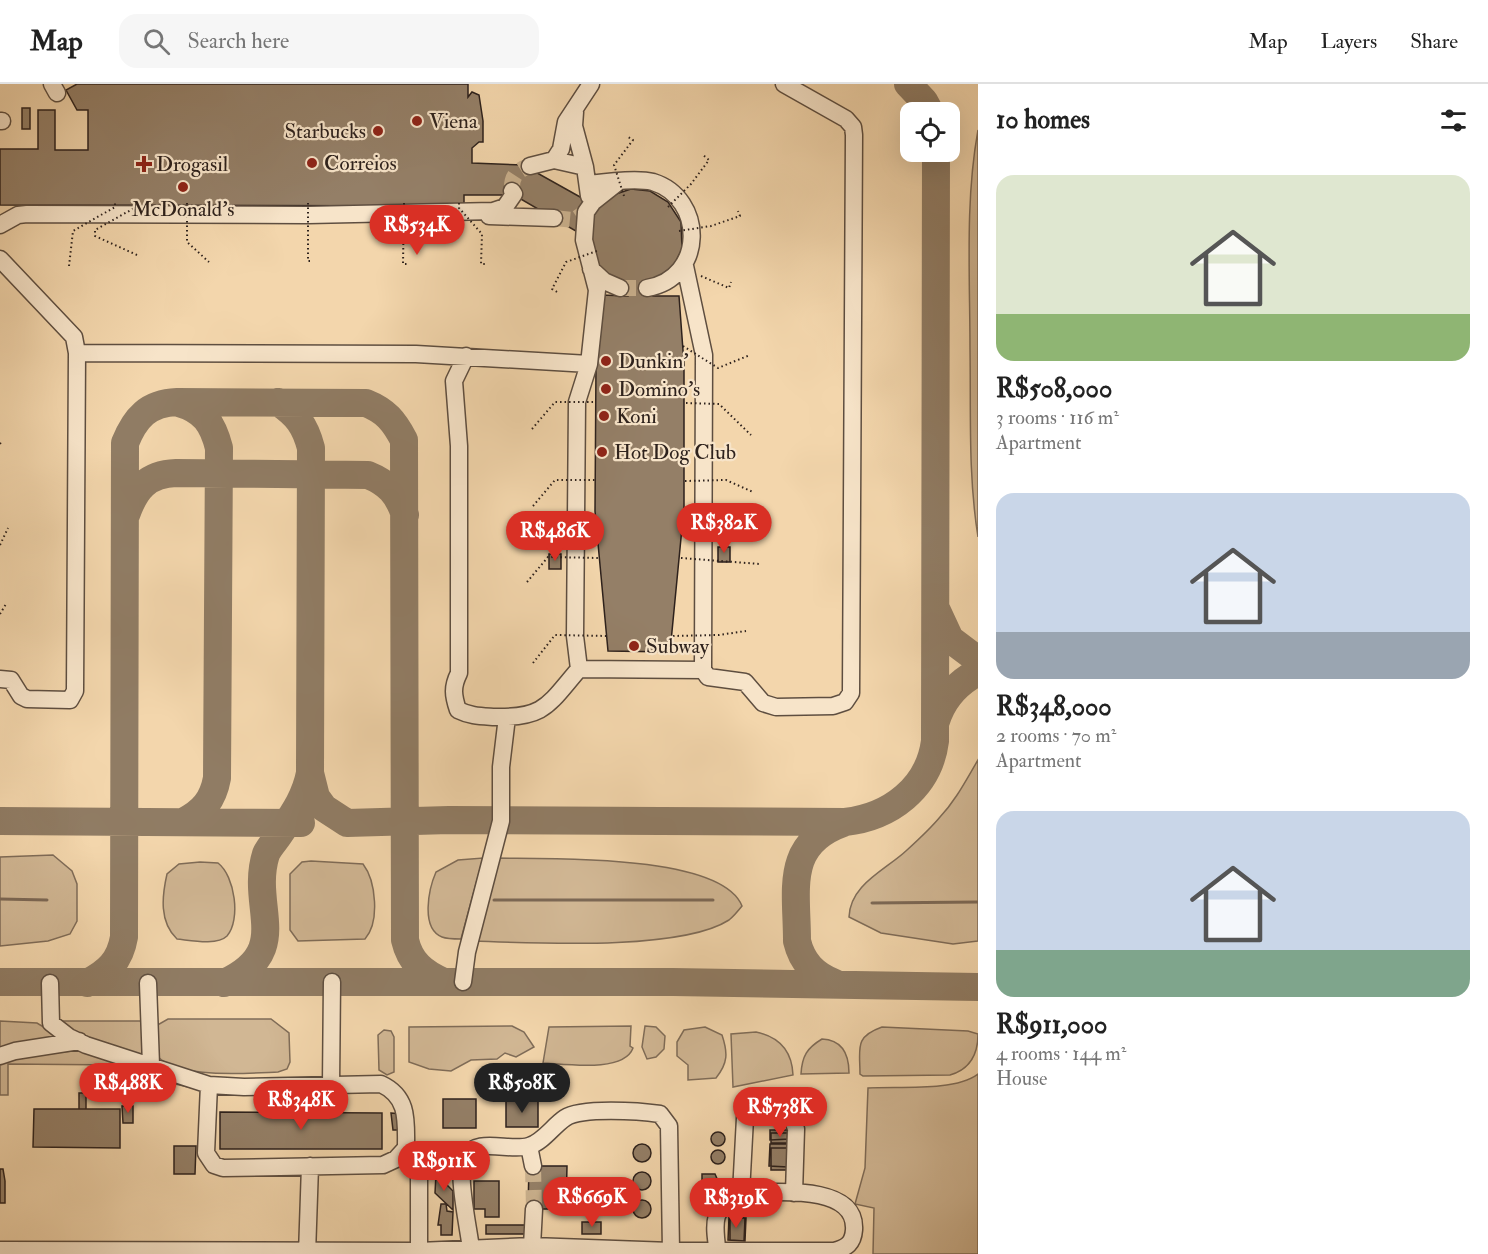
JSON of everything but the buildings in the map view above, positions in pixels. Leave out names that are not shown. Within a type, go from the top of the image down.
[{"type":"lane","points":[[554,160],[561,149],[566,122],[591,84]]},
{"type":"lane","points":[[685,266],[705,362],[704,670],[708,678],[745,682],[763,703],[776,707],[833,706],[844,702],[851,693],[854,135],[853,127],[846,119],[784,84]]},
{"type":"lane","points":[[575,111],[574,126],[589,184],[580,216],[584,240],[595,274],[620,288]]},
{"type":"lane","points":[[530,166],[554,160],[585,167]]},
{"type":"lane","points":[[580,216],[593,202],[637,180],[652,182],[666,188],[672,203],[687,213],[685,230],[691,249],[685,266],[666,283],[647,288]]},
{"type":"lane","points":[[589,184],[620,187]]},
{"type":"lane","points":[[0,213],[18,215],[120,208],[462,208],[482,211],[501,210],[513,192],[521,203],[547,218],[492,217],[482,211]]},
{"type":"lane","points":[[0,225],[18,215]]},
{"type":"lane","points":[[579,669],[575,636],[578,402],[589,364],[590,334],[597,290],[580,216]]},
{"type":"lane","points":[[0,259],[74,337],[77,353],[75,691],[69,700],[27,699],[21,696],[11,680],[0,679]]},
{"type":"lane","points":[[0,269],[17,279]]},
{"type":"lane","points":[[77,353],[466,356],[589,364]]},
{"type":"lane","points":[[466,356],[454,381],[459,446],[460,532],[459,673],[453,685],[453,695],[458,710],[466,714],[507,717],[533,715],[542,710],[579,669],[704,670]]},
{"type":"lane","points":[[464,982],[467,952],[501,821],[501,767],[507,717]]},
{"type":"lane","points":[[332,982],[332,1085]]},
{"type":"lane","points":[[50,983],[51,1023],[79,1041],[209,1084],[244,1087],[381,1084],[400,1096],[406,1113],[405,1148],[396,1159],[383,1165],[223,1168],[214,1165],[206,1154],[209,1084]]},
{"type":"lane","points":[[148,983],[151,1065]]},
{"type":"lane","points":[[0,1056],[15,1051],[79,1041]]},
{"type":"lane","points":[[741,1193],[745,1118],[747,1113],[755,1109],[784,1111],[793,1120],[796,1129],[794,1193]]},
{"type":"lane","points":[[471,1249],[461,1166],[465,1156],[480,1147],[529,1146],[564,1118],[576,1112],[660,1114],[669,1126],[671,1251]]},
{"type":"lane","points":[[529,1146],[533,1166]]},
{"type":"lane","points":[[405,1148],[414,1153],[419,1171],[419,1251]]},
{"type":"lane","points":[[307,1253],[310,1166]]},
{"type":"lane","points":[[0,1250],[307,1253],[532,1246],[718,1253],[834,1251],[847,1248],[854,1238],[855,1224],[849,1211],[830,1197],[794,1193],[741,1193],[726,1200],[720,1209],[714,1235],[718,1253]]},
{"type":"lane","points":[[532,1246],[534,1209]]},
{"type":"path","points":[[620,187],[614,165],[633,140],[628,137]]},
{"type":"path","points":[[672,203],[709,160],[703,155]]},
{"type":"path","points":[[120,208],[95,230],[95,236],[137,255]]},
{"type":"path","points":[[69,266],[73,231],[120,208]]},
{"type":"path","points":[[187,208],[187,242],[209,262]]},
{"type":"path","points":[[404,208],[404,264],[409,264]]},
{"type":"path","points":[[462,208],[482,234],[481,264],[486,264]]},
{"type":"path","points":[[308,209],[308,261],[313,261]]},
{"type":"path","points":[[685,230],[740,216],[738,211]]},
{"type":"path","points":[[557,292],[552,290],[566,262],[589,253]]},
{"type":"path","points":[[685,266],[729,288],[731,282]]},
{"type":"path","points":[[683,346],[717,368],[750,355]]},
{"type":"path","points":[[532,429],[555,402],[595,402]]},
{"type":"path","points":[[686,403],[719,404],[751,435]]},
{"type":"path","points":[[533,506],[555,480],[595,480]]},
{"type":"path","points":[[685,481],[726,480],[753,492]]},
{"type":"path","points":[[0,545],[8,528]]},
{"type":"path","points":[[527,582],[548,556],[599,558]]},
{"type":"path","points":[[681,558],[760,564]]},
{"type":"path","points":[[0,614],[6,604]]},
{"type":"path","points":[[673,636],[746,631]]},
{"type":"path","points":[[533,663],[555,635],[607,636]]},
{"type":"shaded area","points":[[978,130],[978,537],[971,467],[969,267],[971,184]]},
{"type":"shaded area","points":[[978,760],[978,941],[953,944],[881,933],[849,917],[851,905],[862,887],[907,850],[936,821],[956,797]]},
{"type":"shaded area","points":[[53,855],[72,871],[77,884],[77,921],[70,934],[48,941],[0,946],[0,857]]},
{"type":"shaded area","points":[[483,858],[461,939],[442,937],[431,925],[428,907],[436,872],[458,860]]},
{"type":"shaded area","points":[[495,858],[630,862],[668,868],[702,876],[727,889],[742,906],[729,920],[707,930],[677,937],[606,943],[474,941]]},
{"type":"shaded area","points":[[302,862],[363,864],[371,880],[374,902],[373,922],[365,939],[298,941],[290,930],[290,874]]},
{"type":"shaded area","points":[[218,863],[224,869],[232,888],[234,920],[227,936],[217,941],[177,939],[167,925],[163,908],[167,874],[179,864]]},
{"type":"shaded area","points":[[168,1019],[271,1019],[289,1033],[290,1062],[287,1069],[278,1072],[230,1074],[191,1071],[174,1067],[161,1060],[153,1048],[154,1027]]},
{"type":"shaded area","points":[[0,1021],[37,1023],[65,1040],[0,1050]]},
{"type":"shaded area","points":[[57,1021],[145,1021],[145,1060],[87,1040]]},
{"type":"shaded area","points":[[512,1026],[524,1032],[534,1047],[516,1057],[505,1053],[497,1059],[471,1060],[451,1071],[429,1069],[409,1062],[409,1027]]},
{"type":"shaded area","points":[[631,1026],[630,1046],[633,1048],[627,1056],[618,1061],[593,1065],[543,1063],[549,1027]]},
{"type":"shaded area","points":[[645,1026],[656,1027],[665,1036],[664,1049],[656,1057],[647,1059],[642,1047]]},
{"type":"shaded area","points":[[705,1027],[722,1035],[726,1053],[725,1063],[716,1078],[688,1080],[688,1065],[677,1056],[677,1042],[684,1030]]},
{"type":"shaded area","points":[[882,1027],[968,1031],[978,1034],[977,1048],[968,1065],[950,1075],[863,1076],[860,1074],[861,1044],[867,1035]]},
{"type":"shaded area","points":[[384,1030],[391,1031],[394,1037],[394,1072],[387,1075],[379,1070],[378,1035]]},
{"type":"shaded area","points":[[756,1032],[772,1037],[783,1046],[790,1059],[793,1075],[733,1087],[731,1034]]},
{"type":"shaded area","points":[[822,1039],[835,1042],[843,1049],[848,1060],[849,1073],[801,1074],[806,1053]]},
{"type":"shaded area","points":[[83,1050],[201,1090],[171,1083],[120,1081],[120,1065],[8,1064],[8,1095],[0,1095],[0,1058]]},
{"type":"shaded area","points":[[978,1074],[978,1254],[873,1254],[874,1208],[855,1204],[865,1168],[868,1088],[941,1086],[968,1080]]},
{"type":"waterway","points":[[0,899],[47,900]]},
{"type":"waterway","points":[[494,900],[713,900]]},
{"type":"waterway","points":[[872,903],[978,902]]},
{"type":"taxiway","points":[[908,84],[925,102]]},
{"type":"taxiway","points":[[310,773],[316,797],[324,808],[347,823],[449,820],[845,822],[877,814],[892,807],[905,797],[925,773],[935,741],[936,162]]},
{"type":"taxiway","points":[[87,983],[112,965],[124,937],[125,443],[138,419],[150,409],[158,405],[177,402],[366,403],[389,417],[404,440],[405,940],[410,955],[418,966],[444,982]]},
{"type":"taxiway","points":[[224,983],[245,970],[258,957],[264,942],[262,874],[266,854],[298,806],[310,773],[311,448],[299,421],[278,402]]},
{"type":"taxiway","points":[[179,403],[195,410],[206,419],[214,432],[219,448],[217,778],[210,799],[196,814],[183,822]]},
{"type":"taxiway","points":[[126,515],[138,491],[144,485],[157,476],[176,473],[368,475],[391,490],[405,515]]},
{"type":"taxiway","points":[[937,611],[950,639],[978,660]]},
{"type":"taxiway","points":[[936,721],[952,692],[978,672]]},
{"type":"taxiway","points":[[0,821],[301,823]]},
{"type":"taxiway","points":[[835,983],[815,972],[799,949],[796,886],[798,870],[811,843],[824,832],[843,823]]},
{"type":"taxiway","points":[[0,982],[673,982],[978,987]]},
{"type":"tunnel","points":[[512,191],[516,174],[530,166]]},
{"type":"tunnel","points":[[554,218],[574,220],[586,212]]},
{"type":"tunnel","points":[[620,288],[647,288]]},
{"type":"tunnel","points":[[533,1166],[534,1209]]},
{"type":"place","name":"Viena","points":[[417,121]]},
{"type":"place","name":"Starbucks","points":[[378,131]]},
{"type":"place","name":"Correios","points":[[312,163]]},
{"type":"place","name":"Drogasil","points":[[144,164]]},
{"type":"place","name":"McDonald's","points":[[183,187]]},
{"type":"place","name":"Dunkin'","points":[[606,361]]},
{"type":"place","name":"Domino's","points":[[606,389]]},
{"type":"place","name":"Koni","points":[[604,416]]},
{"type":"place","name":"Hot Dog Club","points":[[602,452]]},
{"type":"place","name":"Subway","points":[[634,646]]}]
